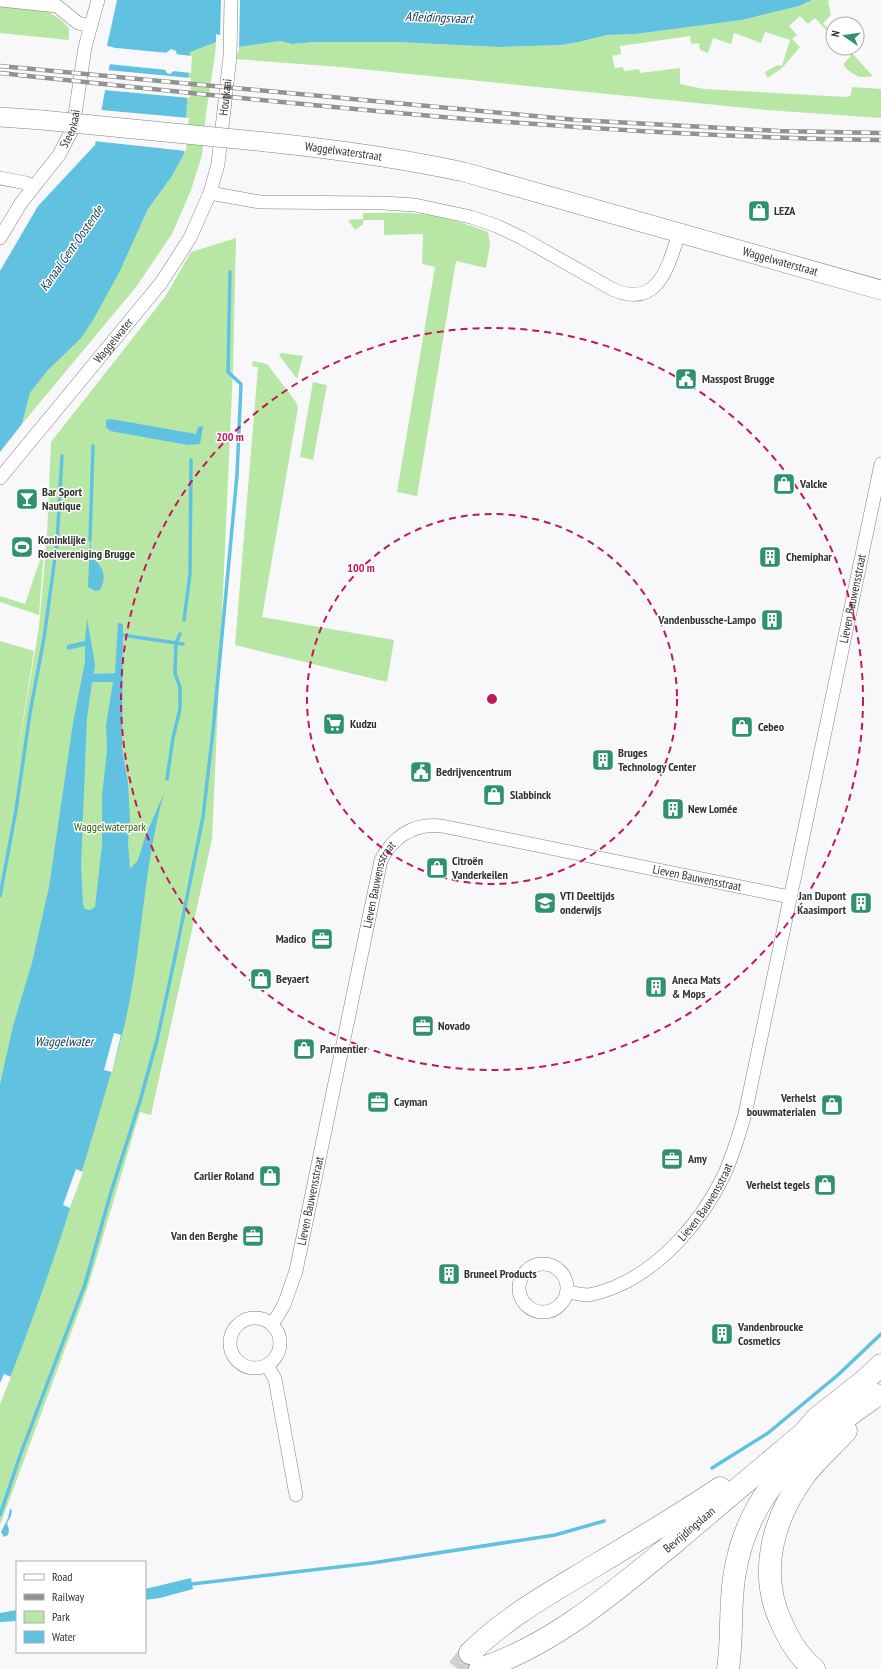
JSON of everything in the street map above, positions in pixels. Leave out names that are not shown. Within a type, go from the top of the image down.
[{"type":"highway","name":"Bevrijdingslaan","points":[[475,1661],[510,1656],[551,1635],[607,1598],[803,1434],[817,1418],[864,1381],[881,1365]]},
{"type":"highway","points":[[728,1669],[734,1573],[740,1548],[748,1525],[761,1499],[777,1478],[816,1441],[879,1393]]},
{"type":"highway","points":[[814,1669],[794,1645],[778,1615],[769,1574],[770,1553],[775,1532],[785,1505],[805,1475],[853,1424],[879,1393]]},
{"type":"highway","points":[[475,1661],[486,1637],[516,1614],[538,1599],[692,1506],[736,1477],[797,1430],[817,1418]]},
{"type":"main road","name":"Waggelwaterstraat","points":[[0,117],[266,142],[414,161],[457,171],[881,290]]},
{"type":"street","points":[[0,0],[57,3],[78,23],[90,26]]},
{"type":"street","name":"Steenkaai","points":[[0,238],[21,203],[59,155],[73,128],[85,47],[98,0]]},
{"type":"street","name":"Houtkaai","points":[[210,193],[218,164],[230,46],[231,0]]},
{"type":"street","points":[[0,178],[34,186]]},
{"type":"street","points":[[210,193],[260,202],[383,203],[415,205],[471,217],[522,238],[612,289],[628,295],[643,294],[656,286],[664,276],[679,233]]},
{"type":"street","name":"Waggelwater","points":[[0,478],[161,283],[190,238],[210,193]]},
{"type":"street","name":"Lieven Bauwensstraat","points":[[567,1292],[589,1295],[607,1290],[626,1282],[670,1249],[694,1223],[714,1193],[737,1144],[745,1114],[881,464]]},
{"type":"street","name":"Lieven Bauwensstraat","points":[[272,1324],[284,1305],[296,1271],[381,860],[387,849],[397,838],[418,827],[433,825],[442,826],[790,897]]},
{"type":"street","points":[[257,1318],[272,1324],[280,1339],[280,1348],[277,1356],[267,1365],[260,1368],[245,1367],[238,1362],[232,1355],[230,1346],[231,1337],[235,1328],[241,1322],[248,1319],[257,1318]]},
{"type":"street","points":[[267,1365],[275,1379],[296,1495]]},
{"type":"green space","points":[[812,0],[831,0],[828,1],[831,15],[825,16],[825,21],[823,23],[825,29],[815,18],[808,24],[800,16],[789,26],[797,35],[792,39],[800,47],[782,68],[769,77],[767,77],[765,72],[778,65],[782,66],[790,40],[765,32],[761,43],[734,33],[731,44],[713,38],[708,53],[700,50],[699,43],[691,44],[690,36],[620,46],[621,54],[612,56],[615,68],[623,67],[624,71],[639,69],[640,73],[680,68],[680,84],[704,89],[847,97],[851,95],[852,87],[881,89],[881,118],[767,110],[340,67],[235,59],[239,47],[280,41],[292,44],[315,42],[395,42],[499,47],[561,45],[607,35],[636,34],[742,20],[799,6]]},
{"type":"green space","points":[[0,6],[49,12],[61,20],[69,28],[69,40],[0,33]]},
{"type":"green space","points":[[216,42],[202,155],[191,190],[172,234],[136,287],[22,424],[30,393],[120,271],[148,209],[172,176],[184,154],[190,51]]},
{"type":"green space","points":[[851,56],[854,56],[873,76],[857,76],[844,66],[844,63]]},
{"type":"green space","points":[[363,213],[422,214],[456,221],[488,232],[490,245],[486,268],[456,261],[417,496],[397,492],[435,267],[422,264],[423,234],[384,235],[384,220],[364,220],[362,225],[355,230],[348,220],[363,219]]},
{"type":"green space","name":"Waggelwaterpark","points":[[236,238],[233,369],[212,839],[151,1115],[140,1112],[88,1287],[0,1525],[0,641],[34,651],[15,771],[39,627],[47,536],[51,442],[165,297],[191,252]]},
{"type":"green space","points":[[281,353],[303,356],[297,379],[279,355]]},
{"type":"green space","points":[[253,361],[267,364],[296,402],[298,408],[262,617],[394,640],[387,682],[235,645],[258,367],[252,366]]},
{"type":"green space","points":[[313,382],[327,385],[313,460],[300,457]]},
{"type":"green space","points":[[44,548],[39,615],[0,602],[0,596],[25,604]]},
{"type":"water","points":[[117,0],[812,0],[799,6],[742,20],[636,34],[607,35],[561,45],[499,47],[395,42],[315,42],[292,44],[280,41],[239,47],[223,36],[216,34],[216,42],[190,52],[184,154],[172,176],[148,209],[120,271],[93,320],[81,338],[47,371],[30,393],[22,424],[0,452],[0,271],[38,206],[95,145],[113,47],[107,46]],"holes":[[[171,49],[176,51],[176,69],[170,74],[167,73],[164,68],[166,53]]]},
{"type":"water","points":[[111,419],[196,434],[198,427],[203,426],[200,444],[188,445],[110,431],[106,427],[106,420]]},
{"type":"water","points":[[90,540],[93,558],[100,565],[104,577],[100,590],[95,591],[88,587]]},
{"type":"water","name":"Waggelwater","points":[[87,619],[95,664],[94,674],[115,673],[118,623],[123,624],[122,748],[128,783],[130,819],[128,843],[130,869],[138,860],[145,837],[164,793],[152,847],[133,982],[115,1062],[41,1296],[0,1403],[0,1084],[13,1026],[32,963],[49,887],[73,723],[85,662],[85,646],[67,650],[67,645],[85,641]],"holes":[[[92,682],[113,682],[106,725],[107,751],[102,796],[102,845],[95,907],[90,910],[85,909],[83,904],[81,865],[87,718]]]},
{"type":"water","points":[[10,1509],[12,1510],[11,1516],[7,1523],[9,1530],[8,1535],[4,1537],[1,1532],[8,1518]]},
{"type":"water","points":[[191,1578],[193,1589],[160,1598],[146,1600],[146,1589]]},
{"type":"water","points":[[16,1610],[16,1621],[0,1622],[0,1613]]},
{"type":"pier","points":[[221,0],[240,0],[239,49],[220,37]]},
{"type":"pier","points":[[106,47],[168,53],[167,70],[108,64],[111,48]]},
{"type":"pier","points":[[175,54],[192,56],[191,73],[173,71]]},
{"type":"pier","points":[[107,70],[191,78],[190,98],[104,90]]},
{"type":"pier","points":[[101,110],[189,118],[186,151],[94,141]]},
{"type":"pier","points":[[114,1033],[121,1035],[112,1072],[104,1070]]},
{"type":"pier","points":[[76,1169],[83,1172],[70,1208],[63,1205]]},
{"type":"pier","points":[[4,1374],[11,1377],[0,1404],[0,1383]]},
{"type":"waterway","points":[[0,1515],[21,1453],[85,1284],[111,1192],[140,1101],[157,1040],[203,817],[213,731],[237,475],[241,384],[228,372],[230,272]]},
{"type":"waterway","points":[[90,540],[93,446]]},
{"type":"waterway","points":[[0,896],[16,810],[30,713],[44,638],[57,543],[62,456]]},
{"type":"waterway","points":[[184,620],[190,574],[191,460]]},
{"type":"waterway","points":[[167,779],[173,738],[180,709],[180,687],[175,673],[176,643],[180,634]]},
{"type":"waterway","points":[[122,635],[183,644]]},
{"type":"waterway","points":[[712,1468],[768,1433],[839,1374],[881,1334]]},
{"type":"waterway","points":[[192,1584],[372,1563],[555,1535],[604,1521]]},
{"type":"tunnel","points":[[458,1669],[470,1653]]},
{"type":"railway","points":[[0,66],[577,120],[779,131],[881,133]]},
{"type":"railway","points":[[0,73],[440,117],[660,132],[881,140]]},
{"type":"place","name":"LEZA","points":[[759,211]]},
{"type":"place","name":"Masspost Brugge","points":[[686,379]]},
{"type":"place","name":"Valcke","points":[[784,484]]},
{"type":"place","name":"Bar Sport Nautique","points":[[27,499]]},
{"type":"place","name":"Koninklijke Roeivereniging Brugge","points":[[22,547]]},
{"type":"place","name":"Chemiphar","points":[[770,557]]},
{"type":"place","name":"Vandenbussche-Lampo","points":[[772,620]]},
{"type":"place","name":"Kudzu","points":[[334,724]]},
{"type":"place","name":"Cebeo","points":[[742,727]]},
{"type":"place","name":"Bruges Technology Center","points":[[603,760]]},
{"type":"place","name":"Bedrijvencentrum","points":[[421,772]]},
{"type":"place","name":"Slabbinck","points":[[494,795]]},
{"type":"place","name":"New Lomée","points":[[673,809]]},
{"type":"place","name":"Citroën Vanderkeilen","points":[[437,868]]},
{"type":"place","name":"VTI Deeltijds onderwijs","points":[[545,903]]},
{"type":"place","name":"Jan Dupont Kaasimport","points":[[861,903]]},
{"type":"place","name":"Madico","points":[[322,939]]},
{"type":"place","name":"Beyaert","points":[[261,979]]},
{"type":"place","name":"Aneca Mats & Mops","points":[[656,987]]},
{"type":"place","name":"Novado","points":[[423,1026]]},
{"type":"place","name":"Parmentier","points":[[304,1049]]},
{"type":"place","name":"Cayman","points":[[378,1102]]},
{"type":"place","name":"Verhelst bouwmaterialen","points":[[832,1105]]},
{"type":"place","name":"Amy","points":[[672,1159]]},
{"type":"place","name":"Carlier Roland","points":[[270,1176]]},
{"type":"place","name":"Verhelst tegels","points":[[825,1185]]},
{"type":"place","name":"Van den Berghe","points":[[253,1236]]},
{"type":"place","name":"Bruneel Products","points":[[449,1274]]},
{"type":"place","name":"Vandenbroucke Cosmetics","points":[[722,1334]]},
{"type":"water label","name":"Afleidingsvaart","points":[[439,17]]},
{"type":"water label","name":"Kanaal Gent-Oostende","points":[[71,248]]}]
